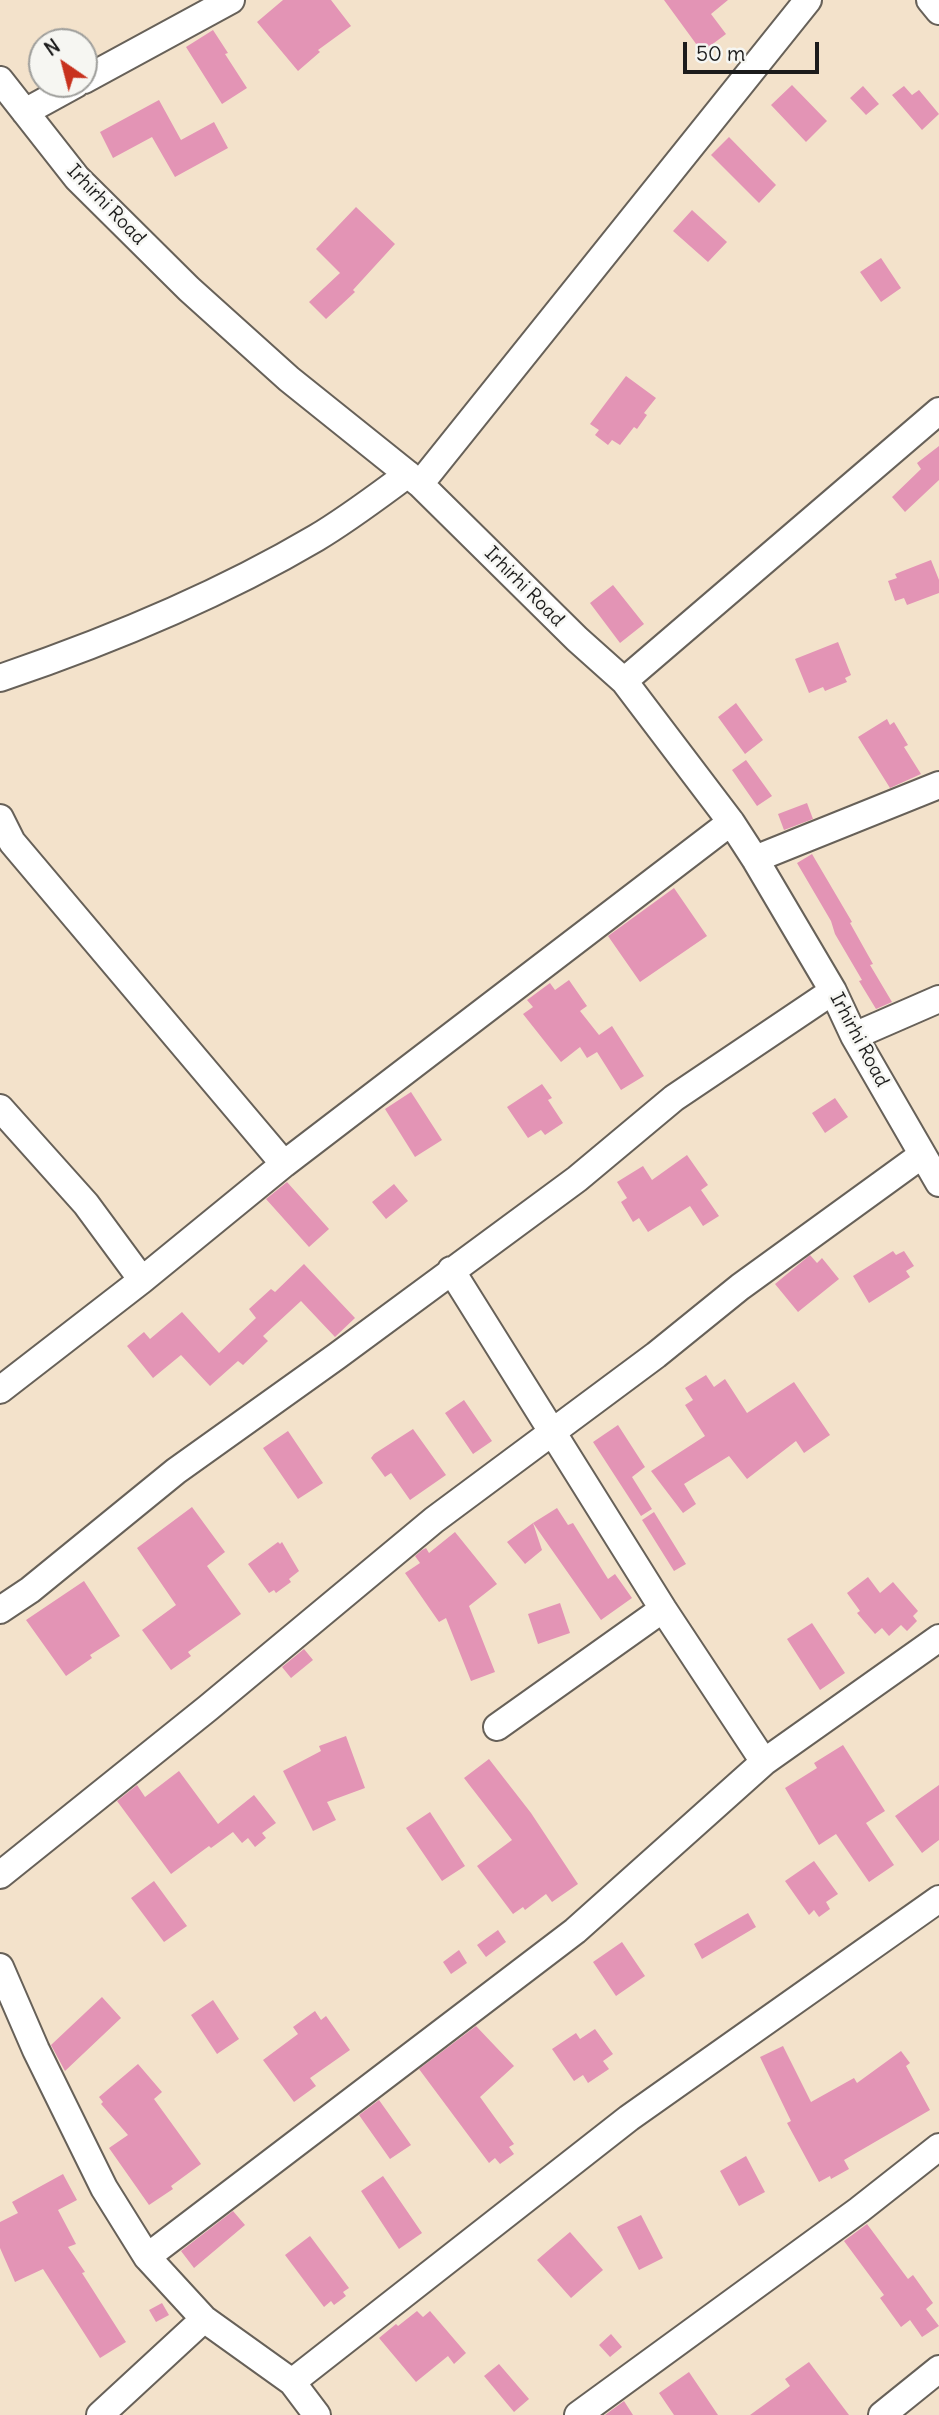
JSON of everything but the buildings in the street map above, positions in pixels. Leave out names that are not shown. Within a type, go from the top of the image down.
[{"type":"street","points":[[98,72],[231,0]]},
{"type":"street","points":[[0,678],[76,653],[177,611],[317,538],[414,479],[808,0]]},
{"type":"street","points":[[930,0],[939,10]]},
{"type":"street","name":"Irhirhi Road","points":[[0,80],[78,178],[189,289],[289,379],[414,479],[577,639],[624,681],[731,822],[755,859],[833,991],[855,1036],[939,1183]]},
{"type":"street","points":[[25,112],[50,98]]},
{"type":"street","points":[[624,681],[939,411]]},
{"type":"street","points":[[755,859],[939,785]]},
{"type":"street","points":[[0,818],[12,842],[284,1164]]},
{"type":"street","points":[[0,1390],[142,1280],[284,1164],[731,822]]},
{"type":"street","points":[[0,1610],[30,1590],[176,1471],[577,1179],[674,1098],[833,991]]},
{"type":"street","points":[[855,1036],[939,999]]},
{"type":"street","points":[[0,1108],[86,1204],[142,1280]]},
{"type":"street","points":[[0,1875],[434,1520],[656,1355],[740,1287],[922,1155]]},
{"type":"street","points":[[451,1270],[663,1609],[764,1762]]},
{"type":"street","points":[[497,1727],[663,1609]]},
{"type":"street","points":[[147,2257],[575,1931],[764,1762],[939,1638]]},
{"type":"street","points":[[292,2382],[629,2118],[939,1899]]},
{"type":"street","points":[[0,1967],[36,2050],[104,2188],[147,2257],[205,2319],[292,2382],[317,2415]]},
{"type":"street","points":[[579,2415],[848,2218],[939,2147]]},
{"type":"street","points":[[100,2415],[205,2319]]},
{"type":"street","points":[[882,2415],[939,2369]]}]
